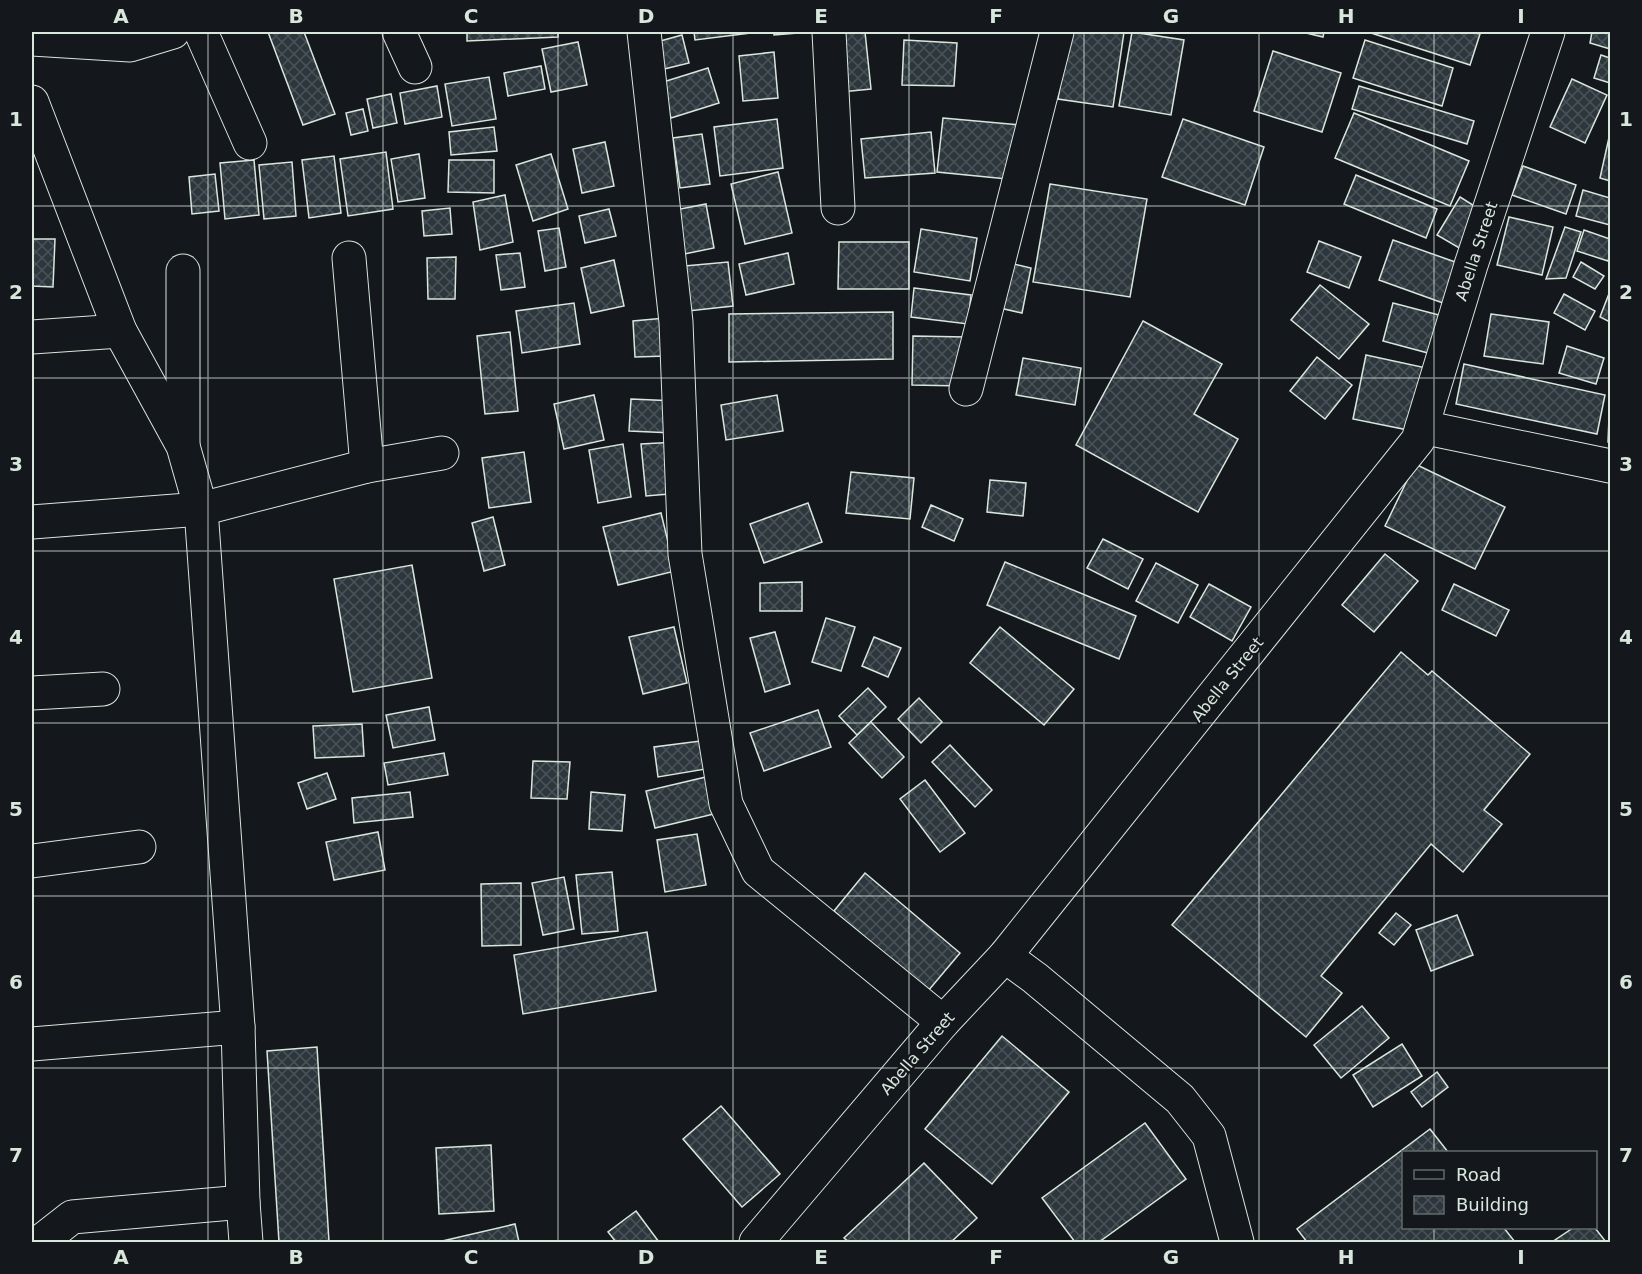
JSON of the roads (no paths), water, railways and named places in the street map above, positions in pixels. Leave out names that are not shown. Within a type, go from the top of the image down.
[{"type":"street","points":[[32,39],[130,45],[173,32]]},
{"type":"street","points":[[201,32],[250,143]]},
{"type":"street","points":[[399,32],[415,67]]},
{"type":"street","points":[[644,32],[676,322],[685,554],[726,804],[758,871],[943,1022]]},
{"type":"street","points":[[829,32],[838,208]]},
{"type":"street","points":[[966,389],[1058,32]]},
{"type":"street","name":"Abella Street","points":[[756,1242],[943,1022],[1005,956],[1418,440],[1471,265],[1548,32]]},
{"type":"street","points":[[32,102],[120,331],[183,447],[201,509],[238,1027],[246,1242]]},
{"type":"street","points":[[349,258],[367,466]]},
{"type":"street","points":[[183,271],[183,447]]},
{"type":"street","points":[[32,336],[120,331]]},
{"type":"street","points":[[1422,428],[1611,466]]},
{"type":"street","points":[[32,522],[201,509],[367,466],[442,453]]},
{"type":"street","points":[[32,693],[103,689]]},
{"type":"street","points":[[32,861],[139,848]]},
{"type":"street","points":[[1005,956],[1035,978],[1180,1099],[1209,1136],[1237,1242]]},
{"type":"street","points":[[32,1044],[238,1027]]},
{"type":"street","points":[[40,1242],[72,1217],[243,1202]]}]
